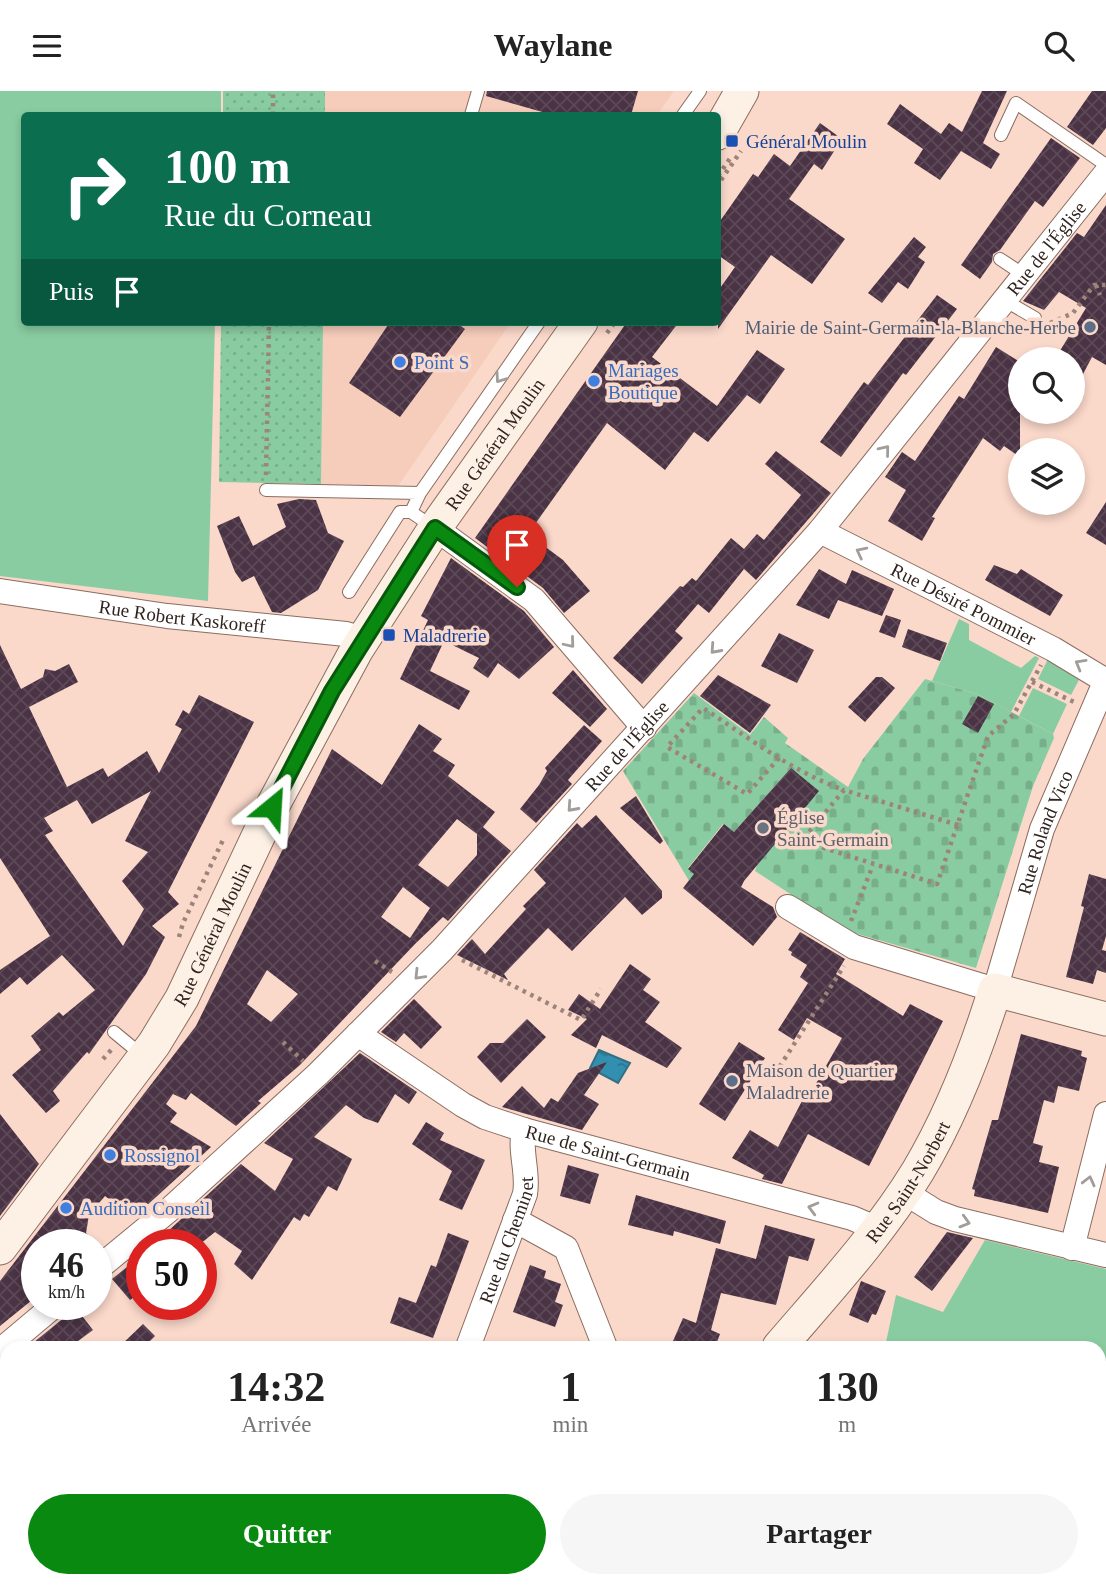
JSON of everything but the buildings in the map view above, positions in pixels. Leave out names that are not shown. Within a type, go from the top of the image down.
[{"type":"main road","points":[[729,141],[742,91]]},
{"type":"main road","name":"Rue Général Moulin","points":[[0,1248],[145,1057],[182,998],[272,807],[332,691],[363,639],[423,520],[578,326]]},
{"type":"main road","points":[[995,990],[1106,1019]]},
{"type":"main road","name":"Rue Saint-Norbert","points":[[784,1341],[878,1229],[904,1192],[957,1099],[995,990]]},
{"type":"street","name":"Rue de l'Église","points":[[112,1257],[169,1210],[358,1034],[442,950],[820,531],[1106,173]]},
{"type":"street","points":[[423,520],[534,600],[644,729]]},
{"type":"street","name":"Rue Désiré Pommier","points":[[820,531],[1054,649],[1106,680]]},
{"type":"street","name":"Rue Robert Kaskoreff","points":[[0,591],[167,616],[346,633],[363,639]]},
{"type":"street","name":"Rue Roland Vico","points":[[995,990],[1042,829],[1106,680]]},
{"type":"street","points":[[788,907],[849,944],[995,990]]},
{"type":"street","name":"Rue de Saint-Germain","points":[[358,1034],[485,1117],[524,1131],[852,1218],[878,1229]]},
{"type":"street","points":[[1072,1248],[1106,1114]]},
{"type":"street","name":"Rue du Cheminet","points":[[470,1341],[528,1177],[522,1139],[524,1131]]},
{"type":"street","points":[[904,1192],[936,1212],[955,1219],[1106,1255]]},
{"type":"street","points":[[515,1220],[566,1248],[574,1261],[603,1341]]},
{"type":"street","points":[[12,1341],[37,1320]]},
{"type":"lane","points":[[472,112],[478,91]]},
{"type":"lane","points":[[684,112],[700,91]]},
{"type":"lane","points":[[1001,135],[1019,97],[1106,165]]},
{"type":"lane","points":[[1000,259],[1024,275]]},
{"type":"lane","points":[[1004,300],[1035,318]]},
{"type":"lane","points":[[349,592],[400,512],[423,520],[420,493],[536,326]]},
{"type":"lane","points":[[266,490],[420,493]]},
{"type":"lane","points":[[114,1032],[145,1057]]},
{"type":"path","points":[[272,112],[273,91]]},
{"type":"path","points":[[721,180],[729,141]]},
{"type":"path","points":[[1035,318],[1049,323],[1060,320],[1073,313],[1097,285],[1106,285]]},
{"type":"path","points":[[1097,285],[1100,295]]},
{"type":"path","points":[[266,490],[269,326]]},
{"type":"path","points":[[845,790],[808,833],[824,848],[937,884],[988,736],[1014,713],[1033,680],[1074,703]]},
{"type":"path","points":[[779,758],[747,795],[667,747],[703,708],[779,758],[800,773],[958,825]]},
{"type":"path","points":[[771,1067],[780,1066],[849,944],[873,865]]},
{"type":"path","points":[[461,960],[582,1020],[601,989]]},
{"type":"path","points":[[283,1042],[308,1065]]},
{"type":"shaded area","points":[[325,91],[674,91],[659,112],[325,112]]},
{"type":"shaded area","points":[[323,326],[508,326],[398,486],[321,484]]},
{"type":"green space","points":[[0,91],[221,91],[221,112],[21,112],[21,326],[215,326],[208,601],[0,576]]},
{"type":"green space","points":[[223,91],[325,91],[325,112],[223,112]]},
{"type":"green space","points":[[221,326],[323,326],[321,484],[219,482]]},
{"type":"green space","points":[[959,619],[969,624],[969,640],[1021,668],[1035,656],[1039,658],[1011,712],[977,694],[932,681]]},
{"type":"green space","points":[[1048,659],[1081,676],[1071,695],[1038,679]]},
{"type":"green space","points":[[925,679],[977,694],[1053,734],[1054,738],[1033,786],[976,968],[847,931],[755,871],[791,768],[734,832],[723,824],[688,868],[702,881],[691,884],[623,771],[694,693],[750,735],[764,717],[788,738],[785,743],[848,787],[863,759]]},
{"type":"green space","points":[[1033,688],[1067,704],[1053,734],[1019,716]]},
{"type":"green space","points":[[985,1240],[1106,1269],[1106,1341],[886,1341],[896,1295],[943,1312]]},
{"type":"water","points":[[599,1050],[630,1063],[618,1083],[590,1068]]},
{"type":"place","name":"Général Moulin","points":[[732,141]]},
{"type":"place","name":"Mairie de Saint-Germain-la-Blanche-Herbe","points":[[1090,327]]},
{"type":"place","name":"Point S","points":[[400,362]]},
{"type":"place","name":"Mariages Boutique","points":[[594,381]]},
{"type":"place","name":"Maladrerie","points":[[389,635]]},
{"type":"place","name":"Église Saint-Germain","points":[[763,828]]},
{"type":"place","name":"Maison de Quartier Maladrerie","points":[[732,1081]]},
{"type":"place","name":"Rossignol","points":[[110,1155]]},
{"type":"place","name":"Audition Conseil","points":[[66,1208]]},
{"type":"route","points":[[272,807],[332,691],[435,528],[517,587]]}]
